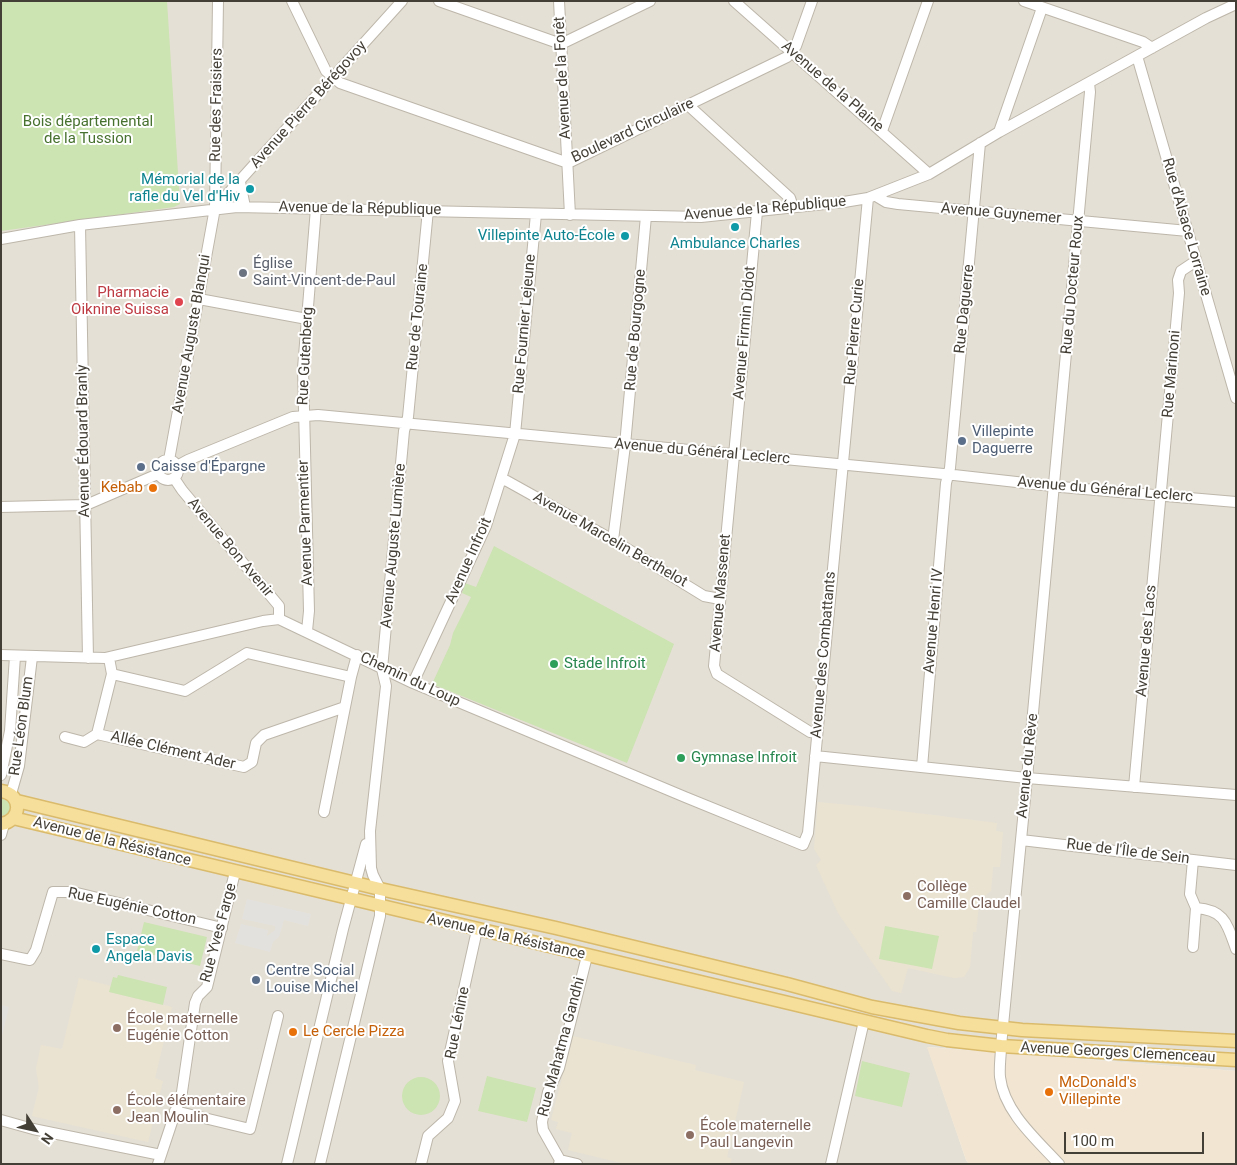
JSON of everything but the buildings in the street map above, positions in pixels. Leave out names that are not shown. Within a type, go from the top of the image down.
[{"type":"main road","name":"Avenue de la Résistance","points":[[5,825],[16,813],[10,795]]},
{"type":"main road","name":"Avenue de la Résistance","points":[[10,795],[380,889],[556,928],[788,984],[872,1007],[959,1023],[1004,1028]]},
{"type":"main road","name":"Avenue de la Résistance","points":[[5,825],[235,872],[946,1040],[1001,1046]]},
{"type":"main road","name":"Avenue Georges Clemenceau","points":[[1004,1028],[1236,1041]]},
{"type":"main road","name":"Avenue Georges Clemenceau","points":[[1001,1046],[1236,1060]]},
{"type":"street","name":"Rue des Fraisiers","points":[[215,208],[218,1]]},
{"type":"street","points":[[292,1],[326,71],[333,78]]},
{"type":"street","name":"Avenue Pierre Bérégovoy","points":[[215,208],[402,1]]},
{"type":"street","points":[[439,1],[561,44],[650,1]]},
{"type":"street","name":"Avenue de la Forêt","points":[[559,1],[570,215]]},
{"type":"street","name":"Avenue de la Plaine","points":[[734,1],[929,174]]},
{"type":"street","points":[[792,52],[796,46],[812,1]]},
{"type":"street","points":[[882,132],[928,1]]},
{"type":"street","points":[[1024,1],[1143,42],[1152,48]]},
{"type":"street","name":"Avenue de la République","points":[[1,239],[80,225],[245,206],[701,217],[757,212],[872,197],[929,174],[999,132],[1136,56],[1236,4]]},
{"type":"street","points":[[999,132],[1042,8]]},
{"type":"street","name":"Boulevard Circulaire","points":[[333,78],[340,83],[568,163],[787,57],[792,52]]},
{"type":"street","name":"Rue d'Alsace Lorraine","points":[[1136,56],[1236,398]]},
{"type":"street","name":"Rue du Docteur Roux","points":[[1054,487],[1090,92],[1089,83]]},
{"type":"street","points":[[688,105],[790,198],[793,207]]},
{"type":"street","name":"Rue Daguerre","points":[[948,475],[975,211],[980,143]]},
{"type":"street","points":[[240,182],[245,206]]},
{"type":"street","name":"Avenue Guynemer","points":[[872,197],[898,204],[1188,231]]},
{"type":"street","name":"Rue Pierre Curie","points":[[843,465],[872,197]]},
{"type":"street","name":"Avenue Auguste Blanqui","points":[[173,463],[198,299],[215,208]]},
{"type":"street","name":"Rue Gutenberg","points":[[303,415],[303,368],[316,208]]},
{"type":"street","name":"Rue de Touraine","points":[[407,424],[428,210]]},
{"type":"street","name":"Avenue Firmin Didot","points":[[734,455],[757,212]]},
{"type":"street","name":"Rue Fournier Lejeune","points":[[515,434],[536,214]]},
{"type":"street","name":"Rue de Bourgogne","points":[[613,540],[625,445],[646,216]]},
{"type":"street","name":"Avenue Édouard Branly","points":[[80,225],[88,658]]},
{"type":"street","name":"Rue Marinoni","points":[[1160,495],[1179,293],[1178,280],[1181,271],[1196,262]]},
{"type":"street","points":[[198,299],[307,319]]},
{"type":"street","name":"Avenue Parmentier","points":[[303,415],[309,611],[307,631]]},
{"type":"street","name":"Avenue du Général Leclerc","points":[[173,463],[188,460],[293,417],[318,415],[948,475],[1054,487],[1236,502]]},
{"type":"street","name":"Avenue Auguste Lumière","points":[[370,831],[386,686],[382,669],[404,431],[407,424]]},
{"type":"street","name":"Avenue Infroit","points":[[413,683],[486,526],[515,434]]},
{"type":"street","name":"Avenue Massenet","points":[[734,455],[714,666],[717,674],[810,732],[817,733]]},
{"type":"street","points":[[159,463],[173,463],[178,472],[174,478],[165,480],[158,474],[159,463]]},
{"type":"street","name":"Avenue des Combattants","points":[[803,845],[808,833],[843,465]]},
{"type":"street","points":[[1,507],[86,506],[158,474]]},
{"type":"street","name":"Avenue Henri IV","points":[[922,767],[948,475]]},
{"type":"street","name":"Avenue Bon Avenir","points":[[174,478],[279,606],[279,619]]},
{"type":"street","name":"Avenue Marcelin Berthelot","points":[[501,479],[613,540],[704,596],[720,599]]},
{"type":"street","name":"Avenue du Rêve","points":[[1054,487],[1001,1046],[1000,1078],[1006,1097],[1021,1120],[1059,1164]]},
{"type":"street","name":"Avenue des Lacs","points":[[1134,787],[1160,495]]},
{"type":"street","points":[[1,655],[109,658],[279,619]]},
{"type":"street","name":"Chemin du Loup","points":[[279,619],[413,683],[803,845]]},
{"type":"street","points":[[112,674],[186,691],[247,653],[351,678]]},
{"type":"street","points":[[324,812],[357,655]]},
{"type":"street","name":"Rue Léon Blum","points":[[1,776],[10,731],[15,656]]},
{"type":"street","name":"Rue Léon Blum","points":[[10,795],[19,766],[32,657]]},
{"type":"street","name":"Allée Clément Ader","points":[[97,734],[112,674],[109,658]]},
{"type":"street","name":"Allée Clément Ader","points":[[65,737],[84,742],[97,734],[244,767],[252,762],[256,743],[264,735],[346,707]]},
{"type":"street","points":[[815,756],[1027,778],[1236,795]]},
{"type":"street","points":[[287,1164],[350,900],[370,831]]},
{"type":"street","points":[[320,1164],[375,936],[380,907],[380,889],[373,875],[372,868],[370,831]]},
{"type":"street","name":"Rue de l'Île de Sein","points":[[1021,840],[1236,864]]},
{"type":"street","points":[[1193,947],[1196,908],[1190,894],[1194,860]]},
{"type":"street","name":"Rue Yves Farge","points":[[1,1120],[159,1159],[182,1092],[195,1002],[207,986],[235,872]]},
{"type":"street","name":"Rue Eugénie Cotton","points":[[1,954],[30,960],[36,950],[52,892],[72,892],[222,928]]},
{"type":"street","points":[[1196,908],[1211,909],[1220,915],[1229,929],[1236,949]]},
{"type":"street","name":"Rue Lénine","points":[[421,1164],[428,1136],[448,1118],[455,1101],[448,1061],[478,930]]},
{"type":"street","name":"Rue Mahatma Gandhi","points":[[559,1162],[543,1130],[542,1122],[548,1092],[558,1068],[587,956]]},
{"type":"street","points":[[175,1111],[250,1129],[278,1016]]},
{"type":"street","points":[[831,1164],[864,1021]]},
{"type":"street","points":[[559,1162],[577,1164]]},
{"type":"shaded area","points":[[1,1],[1236,1],[1236,1071],[928,1047],[966,1160],[969,1164],[1,1164]]},
{"type":"shaded area","name":"Collège Camille Claudel","points":[[818,802],[997,823],[996,831],[1003,832],[1000,867],[993,867],[991,891],[982,898],[979,904],[976,932],[973,932],[970,967],[964,977],[954,978],[908,968],[901,993],[892,991],[838,913],[816,865],[821,860],[814,849]]},
{"type":"shaded area","points":[[247,899],[311,914],[308,926],[284,920],[279,937],[273,942],[270,952],[235,943],[241,924],[268,930],[267,936],[275,930],[275,926],[242,919]]},
{"type":"shaded area","points":[[79,978],[111,986],[110,992],[172,1007],[155,1078],[163,1081],[148,1142],[32,1116],[39,1088],[36,1068],[41,1045],[62,1049]]},
{"type":"shaded area","points":[[1,1005],[9,1007],[1,1040]]},
{"type":"shaded area","points":[[573,1036],[696,1065],[695,1070],[744,1082],[727,1157],[732,1159],[730,1164],[626,1164],[568,1150],[572,1133],[556,1129],[558,1122],[551,1120]]},
{"type":"shaded area","points":[[927,1047],[1236,1071],[1236,1164],[969,1164]]},
{"type":"green space","name":"Bois départemental de la Tussion","points":[[1,1],[167,1],[180,204],[174,207],[1,231]]},
{"type":"green space","name":"Stade Infroit","points":[[494,546],[674,644],[627,763],[432,684],[450,645],[453,633],[471,597],[462,593],[465,583],[476,587]]},
{"type":"green space","points":[[1,798],[12,806],[10,813],[1,816]]},
{"type":"green space","points":[[144,922],[207,937],[200,966],[137,951]]},
{"type":"green space","points":[[885,926],[939,936],[932,969],[879,959]]},
{"type":"green space","points":[[118,975],[167,987],[163,1005],[109,992],[113,977],[117,978]]},
{"type":"green space","points":[[862,1061],[910,1073],[902,1107],[855,1096]]},
{"type":"green space","points":[[487,1076],[536,1088],[527,1122],[478,1111]]},
{"type":"green space","points":[[421,1077],[428,1078],[434,1083],[439,1089],[439,1103],[434,1109],[428,1114],[421,1115],[414,1114],[408,1109],[403,1103],[402,1096],[403,1089],[408,1083],[414,1078]]},
{"type":"place","name":"Mémorial de la rafle du Vel d'Hiv","points":[[250,189]]},
{"type":"place","name":"Ambulance Charles","points":[[735,227]]},
{"type":"place","name":"Villepinte Auto-École","points":[[625,236]]},
{"type":"place","name":"Église Saint-Vincent-de-Paul","points":[[243,273]]},
{"type":"place","name":"Pharmacie Oiknine Suissa","points":[[179,302]]},
{"type":"place","name":"Villepinte Daguerre","points":[[962,441]]},
{"type":"place","name":"Caisse d'Épargne","points":[[141,467]]},
{"type":"place","name":"Kebab","points":[[153,488]]},
{"type":"place","name":"Stade Infroit","points":[[554,664]]},
{"type":"place","name":"Gymnase Infroit","points":[[681,758]]},
{"type":"place","name":"Collège Camille Claudel","points":[[907,896]]},
{"type":"place","name":"Espace Angela Davis","points":[[96,949]]},
{"type":"place","name":"Centre Social Louise Michel","points":[[256,980]]},
{"type":"place","name":"École maternelle Eugénie Cotton","points":[[117,1028]]},
{"type":"place","name":"Le Cercle Pizza","points":[[293,1032]]},
{"type":"place","name":"McDonald's Villepinte","points":[[1049,1092]]},
{"type":"place","name":"École élémentaire Jean Moulin","points":[[117,1110]]},
{"type":"place","name":"École maternelle Paul Langevin","points":[[690,1135]]}]
